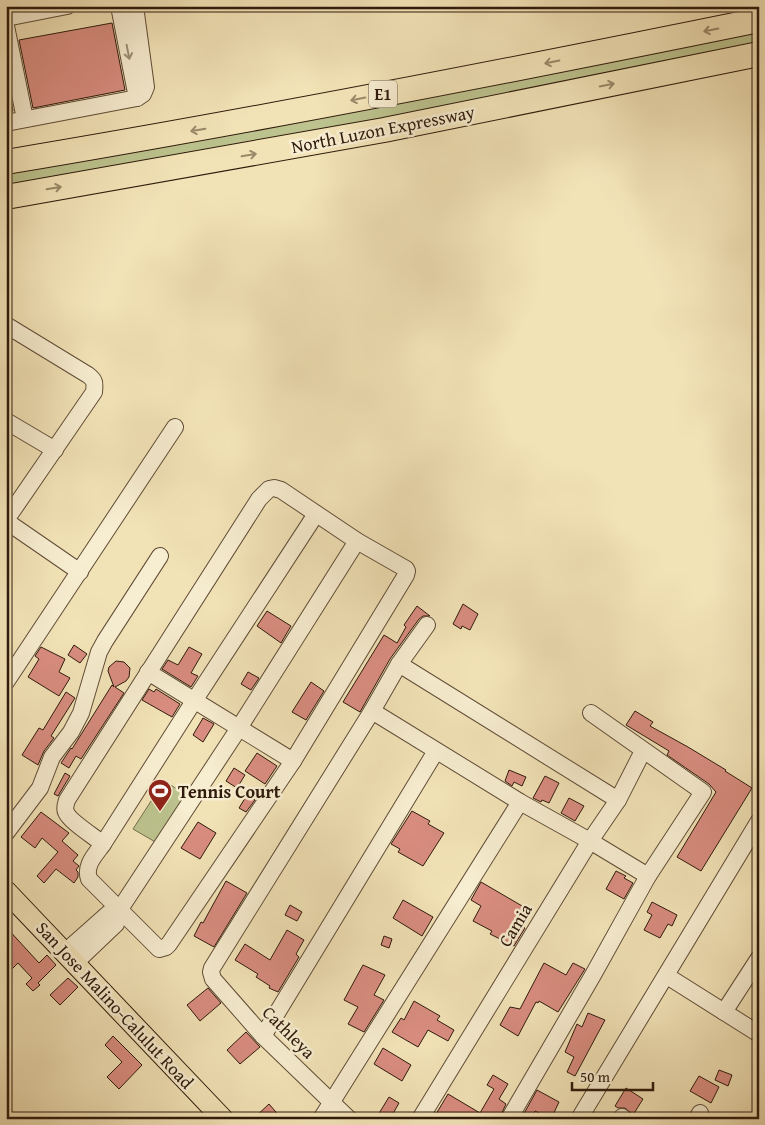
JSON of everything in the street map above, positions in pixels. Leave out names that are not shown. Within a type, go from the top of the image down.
[{"type":"highway","name":"North Luzon Expressway","points":[[6,162],[200,129],[574,58],[759,20]]},
{"type":"highway","name":"North Luzon Expressway","points":[[6,197],[384,130],[759,54]]},
{"type":"main road","name":"San Jose Malino-Calulut Road","points":[[6,891],[223,1119]]},
{"type":"street","points":[[6,18],[67,6]]},
{"type":"street","points":[[119,6],[137,98]]},
{"type":"street","points":[[6,123],[137,98],[143,94],[146,87],[135,6]]},
{"type":"street","points":[[6,26],[25,119]]},
{"type":"street","points":[[6,325],[94,379],[94,392],[6,520],[80,572]]},
{"type":"street","points":[[6,421],[55,450]]},
{"type":"street","points":[[6,682],[175,427]]},
{"type":"street","points":[[103,844],[72,820],[66,813],[67,800],[148,672],[269,488],[281,490],[357,541],[406,569],[406,575],[294,760],[166,947],[159,949],[155,946],[89,878],[87,873],[88,867],[103,844],[194,701],[316,514]]},
{"type":"street","points":[[70,958],[94,935],[116,924],[120,908],[239,728],[357,541]]},
{"type":"street","points":[[6,833],[40,788],[52,757],[71,732],[81,713],[99,652],[160,556]]},
{"type":"street","points":[[427,625],[399,664],[372,711],[520,802],[648,876]]},
{"type":"street","points":[[399,664],[618,800]]},
{"type":"street","points":[[148,672],[294,760]]},
{"type":"street","name":"Cathleya","points":[[349,1119],[263,1036],[213,979],[211,972],[372,711]]},
{"type":"street","points":[[509,1119],[648,876],[703,792],[591,713]]},
{"type":"street","points":[[263,1036],[436,751]]},
{"type":"street","name":"Camia","points":[[420,1119],[590,841],[618,800],[643,751]]},
{"type":"street","points":[[321,1119],[520,802]]},
{"type":"street","points":[[579,1119],[759,821]]},
{"type":"street","points":[[724,1012],[759,958]]},
{"type":"street","points":[[666,976],[759,1034]]},
{"type":"green space","points":[[759,29],[759,50],[6,193],[6,171]]},
{"type":"green space","name":"Tennis Court","points":[[164,781],[187,795],[157,843],[133,829]]},
{"type":"building","points":[[112,23],[125,90],[33,108],[19,40]]},
{"type":"building","points":[[6,77],[13,111],[6,113]]},
{"type":"building","points":[[463,604],[478,614],[470,630],[462,626],[461,629],[453,624]]},
{"type":"building","points":[[417,606],[430,616],[423,616],[419,619],[390,659],[360,712],[343,702],[384,635],[397,643],[406,627],[404,625]]},
{"type":"building","points":[[267,611],[291,626],[281,643],[257,626]]},
{"type":"building","points":[[74,645],[87,654],[80,663],[68,655]]},
{"type":"building","points":[[41,647],[65,659],[59,672],[70,678],[59,696],[28,677],[39,659],[35,656]]},
{"type":"building","points":[[189,647],[202,654],[191,673],[198,676],[191,687],[162,669],[168,660],[178,665]]},
{"type":"building","points":[[116,661],[124,662],[130,668],[129,677],[126,681],[115,687],[124,693],[81,759],[76,756],[69,768],[61,763],[72,749],[112,685],[114,687],[108,671],[109,667]]},
{"type":"building","points":[[248,672],[259,678],[251,690],[241,684]]},
{"type":"building","points":[[311,682],[324,691],[306,720],[292,712]]},
{"type":"building","points":[[149,689],[154,692],[156,689],[180,704],[172,717],[142,700]]},
{"type":"building","points":[[66,692],[75,698],[51,736],[54,738],[44,751],[38,765],[22,755],[39,728],[43,730]]},
{"type":"building","points":[[635,711],[653,722],[650,726],[726,770],[752,788],[701,871],[677,857],[716,792],[709,784],[667,755],[669,751],[626,725]]},
{"type":"building","points":[[203,718],[214,724],[203,742],[193,735]]},
{"type":"building","points":[[257,753],[277,766],[265,784],[245,771]]},
{"type":"building","points":[[234,768],[245,775],[237,788],[226,781]]},
{"type":"building","points":[[509,770],[526,777],[522,786],[514,782],[512,786],[505,781]]},
{"type":"building","points":[[65,773],[70,776],[58,796],[54,794]]},
{"type":"building","points":[[545,776],[559,783],[549,803],[533,798]]},
{"type":"building","points":[[247,795],[255,800],[246,812],[239,808]]},
{"type":"building","points":[[569,798],[584,806],[575,821],[561,813]]},
{"type":"building","points":[[412,811],[430,821],[428,824],[444,833],[423,866],[398,852],[400,849],[391,844]]},
{"type":"building","points":[[41,812],[69,833],[62,841],[78,855],[73,861],[79,866],[76,870],[78,877],[74,883],[56,869],[44,883],[37,876],[58,852],[42,838],[35,848],[21,837]]},
{"type":"building","points":[[198,822],[216,833],[200,859],[181,848]]},
{"type":"building","points":[[616,871],[626,876],[624,878],[633,883],[624,899],[606,889]]},
{"type":"building","points":[[226,881],[247,893],[214,947],[194,936]]},
{"type":"building","points":[[481,882],[529,910],[520,926],[525,928],[514,946],[490,934],[492,931],[473,921],[481,906],[471,900]]},
{"type":"building","points":[[403,900],[433,917],[422,936],[393,918]]},
{"type":"building","points":[[652,902],[677,915],[672,926],[668,924],[660,938],[644,930],[652,915],[647,912]]},
{"type":"building","points":[[290,905],[302,912],[297,921],[285,915]]},
{"type":"building","points":[[6,927],[39,963],[47,955],[56,965],[38,983],[40,985],[33,991],[26,984],[32,978],[18,963],[11,970],[6,965]]},
{"type":"building","points":[[287,930],[304,940],[296,954],[299,957],[278,992],[269,988],[270,986],[256,977],[258,974],[235,960],[245,944],[270,960]]},
{"type":"building","points":[[384,936],[392,939],[389,948],[381,945]]},
{"type":"building","points":[[544,963],[566,975],[573,963],[585,969],[558,1012],[539,1001],[538,1003],[536,1002],[518,1036],[500,1025],[510,1007],[520,1009]]},
{"type":"building","points":[[363,965],[385,975],[374,995],[384,1000],[364,1032],[348,1024],[358,1007],[344,1000]]},
{"type":"building","points":[[68,978],[78,987],[60,1005],[50,995]]},
{"type":"building","points":[[208,988],[221,1003],[200,1021],[187,1005]]},
{"type":"building","points":[[414,1001],[440,1016],[437,1020],[454,1030],[448,1041],[428,1030],[418,1047],[392,1032],[401,1018],[404,1020]]},
{"type":"building","points":[[588,1013],[605,1020],[575,1076],[567,1072],[574,1057],[565,1052],[577,1024],[582,1027]]},
{"type":"building","points":[[246,1032],[260,1047],[240,1064],[227,1050]]},
{"type":"building","points":[[113,1036],[142,1065],[119,1089],[107,1077],[122,1062],[105,1045]]},
{"type":"building","points":[[383,1048],[411,1065],[402,1081],[374,1064]]},
{"type":"building","points":[[719,1070],[732,1075],[728,1086],[715,1080]]},
{"type":"building","points":[[493,1075],[508,1084],[499,1099],[506,1104],[499,1119],[444,1119],[436,1114],[448,1094],[480,1113],[494,1089],[487,1085]]},
{"type":"building","points":[[699,1076],[719,1087],[711,1103],[690,1091]]},
{"type":"building","points":[[626,1088],[643,1099],[633,1115],[625,1108],[615,1106]]},
{"type":"building","points":[[537,1090],[559,1102],[551,1119],[535,1111],[531,1118],[533,1119],[521,1119]]},
{"type":"building","points":[[389,1097],[399,1103],[390,1119],[384,1119],[378,1115]]},
{"type":"building","points":[[269,1104],[282,1119],[253,1119]]},
{"type":"place","name":"Tennis Court","points":[[160,812]]}]
